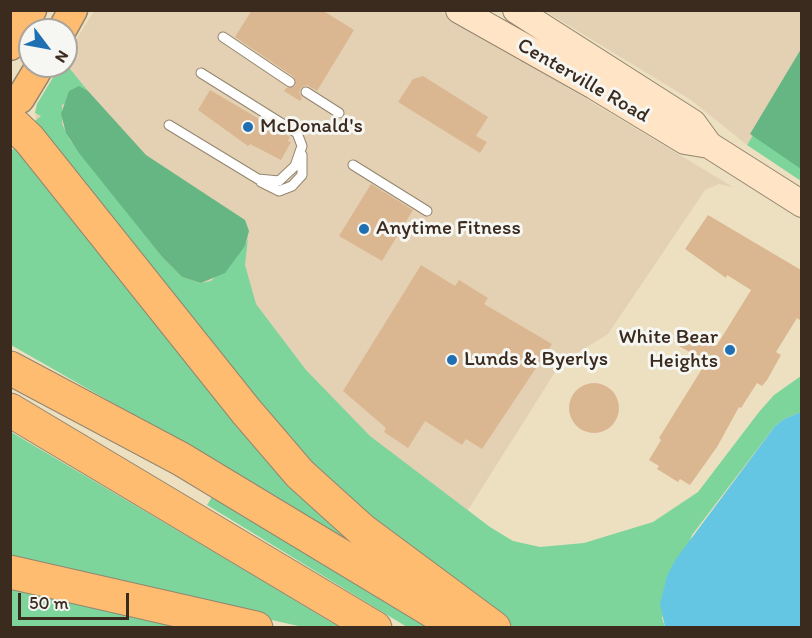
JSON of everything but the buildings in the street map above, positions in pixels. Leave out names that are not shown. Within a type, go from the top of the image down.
[{"type":"highway","points":[[10,121],[29,139],[246,411],[300,474],[362,530],[494,627]]},
{"type":"highway","points":[[10,368],[181,459],[460,627]]},
{"type":"highway","points":[[10,410],[375,627]]},
{"type":"highway","points":[[10,572],[256,627]]},
{"type":"main road","points":[[10,46],[32,10]]},
{"type":"main road","name":"Centerville Road","points":[[459,10],[587,82],[685,141],[709,145]]},
{"type":"main road","name":"Centerville Road","points":[[516,10],[693,123],[709,145],[801,204]]},
{"type":"main road","points":[[10,103],[20,99],[33,78]]},
{"type":"lane","points":[[224,37],[290,82]]},
{"type":"lane","points":[[169,125],[251,176],[268,182],[283,180],[293,170],[302,150],[301,139],[295,131],[201,73]]},
{"type":"lane","points":[[306,92],[339,113]]},
{"type":"lane","points":[[353,165],[427,211]]},
{"type":"shaded area","points":[[94,11],[440,11],[733,187],[719,184],[705,190],[608,334],[571,357],[557,369],[434,564],[35,123],[37,104],[53,78],[78,78],[78,37]]},
{"type":"shaded area","points":[[545,11],[801,11],[801,56],[747,145],[691,100]]},
{"type":"green space","points":[[801,49],[801,169],[750,134]]},
{"type":"green space","points":[[801,56],[801,181],[747,145]]},
{"type":"green space","points":[[53,78],[77,78],[88,91],[62,105],[62,124],[70,140],[163,258],[182,277],[201,283],[211,281],[245,246],[248,238],[245,265],[256,304],[306,370],[370,436],[490,527],[513,541],[540,547],[584,543],[653,522],[698,492],[774,395],[801,376],[801,412],[784,419],[775,426],[692,535],[662,618],[665,627],[506,627],[332,492],[35,126],[35,121],[41,116],[35,113],[37,104]]},
{"type":"green space","points":[[79,86],[88,91],[146,155],[245,220],[249,231],[245,246],[225,273],[201,283],[182,277],[163,258],[79,153],[66,133],[61,114],[69,91]]},
{"type":"green space","points":[[20,144],[392,568],[237,474],[11,345],[10,151]]},
{"type":"green space","points":[[11,432],[339,627],[303,627],[11,562]]},
{"type":"green space","points":[[215,492],[439,627],[407,627],[207,505]]},
{"type":"green space","points":[[11,581],[231,627],[11,627]]},
{"type":"water","points":[[801,412],[801,627],[665,627],[660,604],[667,576],[676,559],[775,426],[784,419]]},
{"type":"place","name":"McDonald's","points":[[248,127]]},
{"type":"place","name":"Anytime Fitness","points":[[364,229]]},
{"type":"place","name":"White Bear Heights","points":[[730,350]]},
{"type":"place","name":"Lunds & Byerlys","points":[[452,360]]}]
